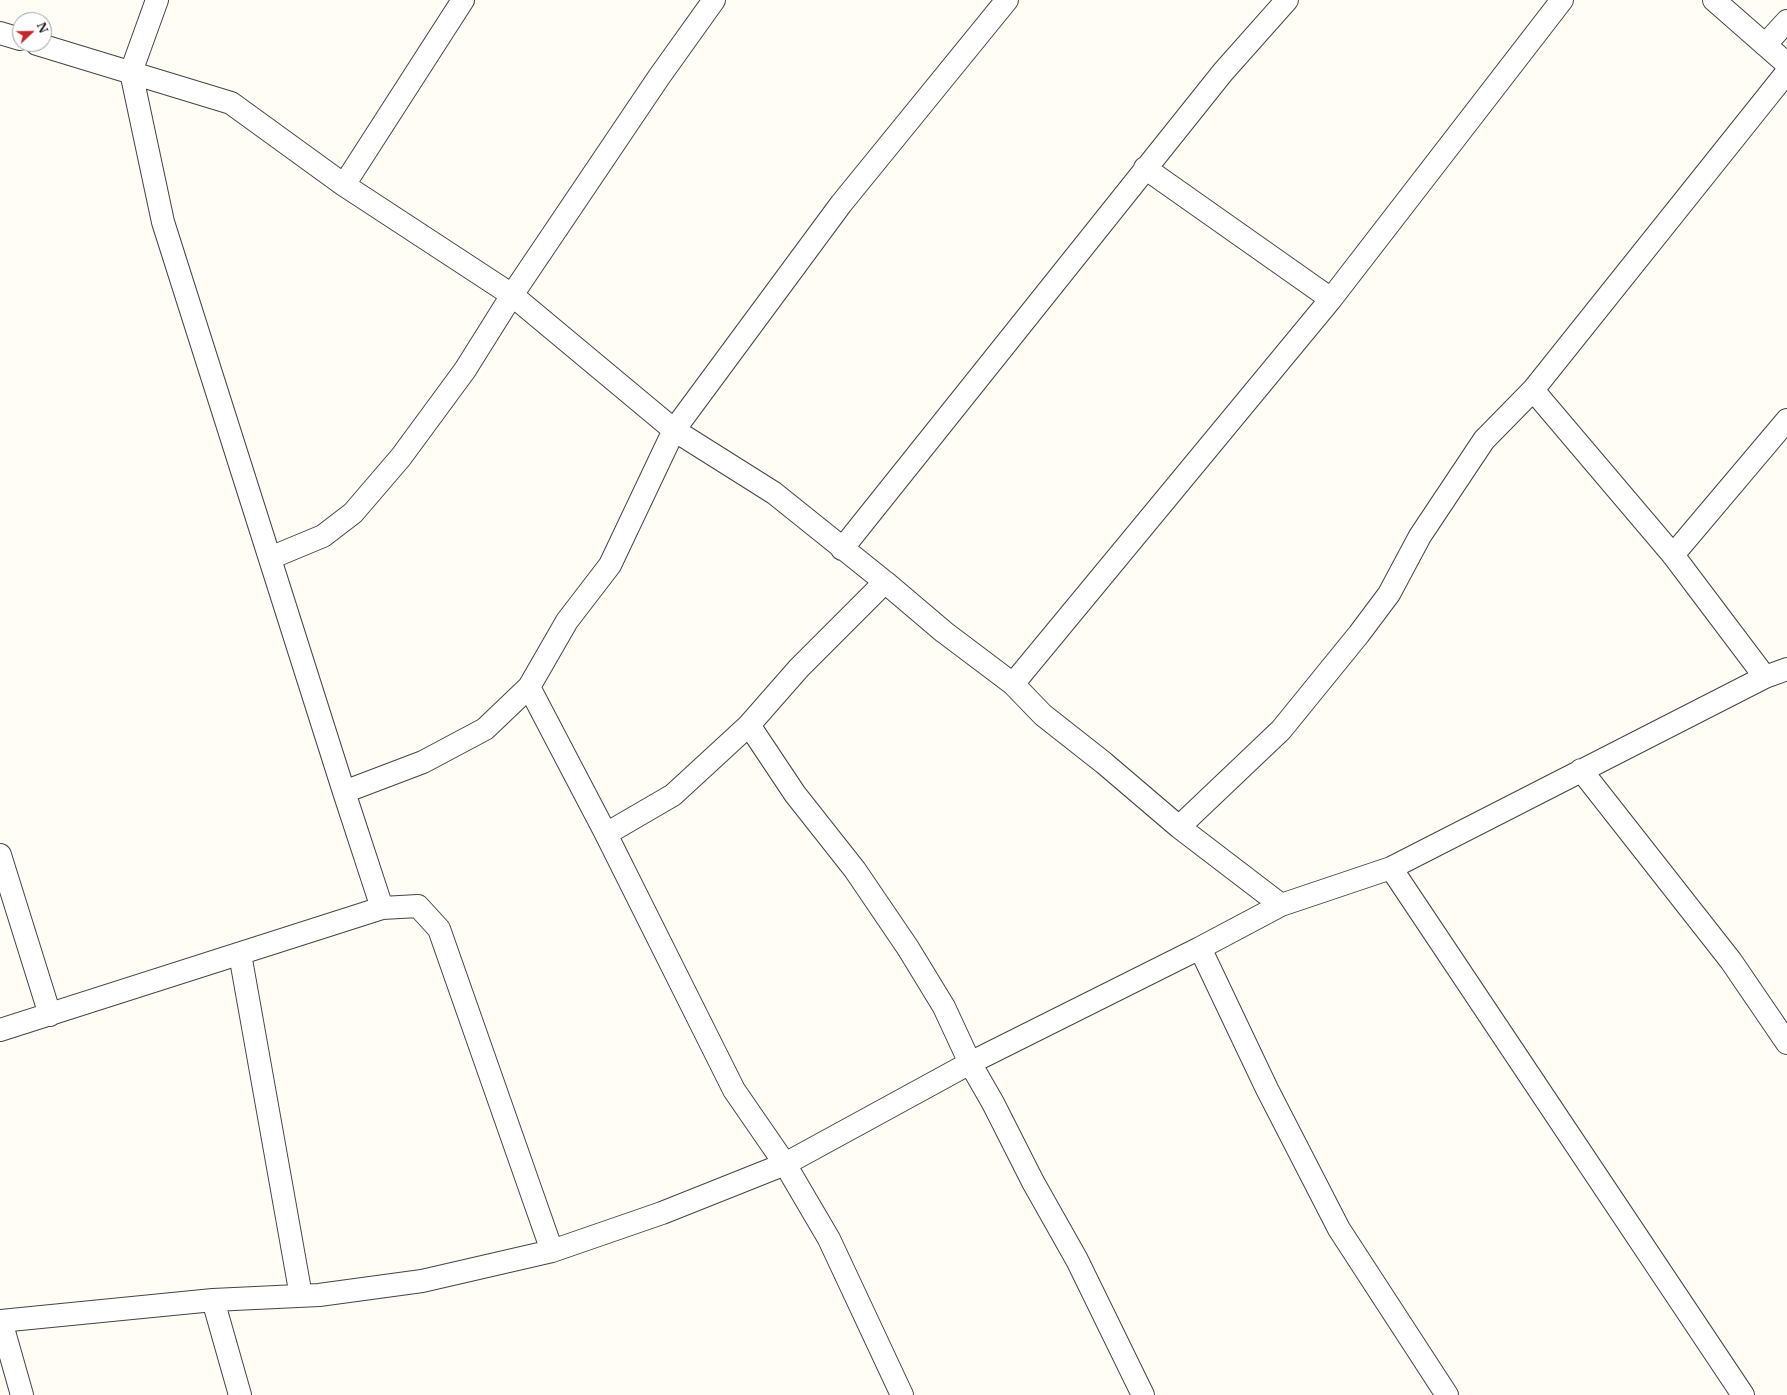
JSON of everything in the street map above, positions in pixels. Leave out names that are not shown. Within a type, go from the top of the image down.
[{"type":"street","points":[[157,0],[131,72],[163,222],[382,908]]},
{"type":"street","points":[[344,185],[463,0]]},
{"type":"street","points":[[270,558],[323,536],[353,513],[401,457],[465,370],[512,295],[659,77],[714,0]]},
{"type":"street","points":[[344,792],[423,762],[486,729],[529,687],[568,621],[610,565],[674,430],[841,204],[1007,0]]},
{"type":"street","points":[[842,549],[1223,72],[1287,0]]},
{"type":"street","points":[[1013,684],[1331,299],[1562,0]]},
{"type":"street","points":[[1714,0],[1787,64]]},
{"type":"street","points":[[1766,45],[1787,21]]},
{"type":"street","points":[[0,33],[12,37]]},
{"type":"street","points":[[52,48],[231,103],[344,185],[512,295],[674,430],[774,493],[885,582],[944,632],[1013,684],[1043,714],[1104,763],[1179,827],[1281,905]]},
{"type":"street","points":[[1179,827],[1281,730],[1359,634],[1388,594],[1420,536],[1484,440],[1533,390],[1787,72]]},
{"type":"street","points":[[1146,168],[1331,299]]},
{"type":"street","points":[[1533,390],[1673,555],[1765,677]]},
{"type":"street","points":[[1673,555],[1787,420]]},
{"type":"street","points":[[606,834],[673,795],[749,726],[799,668],[885,582]]},
{"type":"street","points":[[22,1395],[0,1321],[213,1300],[301,1296],[422,1282],[552,1251],[662,1213],[785,1164],[970,1063],[1200,948],[1281,905],[1391,868],[1765,677],[1787,670]]},
{"type":"street","points":[[529,687],[606,834],[734,1090],[785,1164],[829,1238],[902,1395]]},
{"type":"street","points":[[749,726],[795,794],[855,870],[908,948],[944,1007],[970,1063],[993,1102],[1033,1182],[1077,1260],[1143,1395]]},
{"type":"street","points":[[1581,770],[1731,961],[1787,1043]]},
{"type":"street","points":[[0,855],[50,1015]]},
{"type":"street","points":[[1391,868],[1743,1395]]},
{"type":"street","points":[[0,1030],[382,908],[418,906],[439,929],[552,1251]]},
{"type":"street","points":[[1200,948],[1267,1089],[1339,1229],[1447,1395]]},
{"type":"street","points":[[240,954],[301,1296]]},
{"type":"street","points":[[213,1300],[240,1395]]}]
